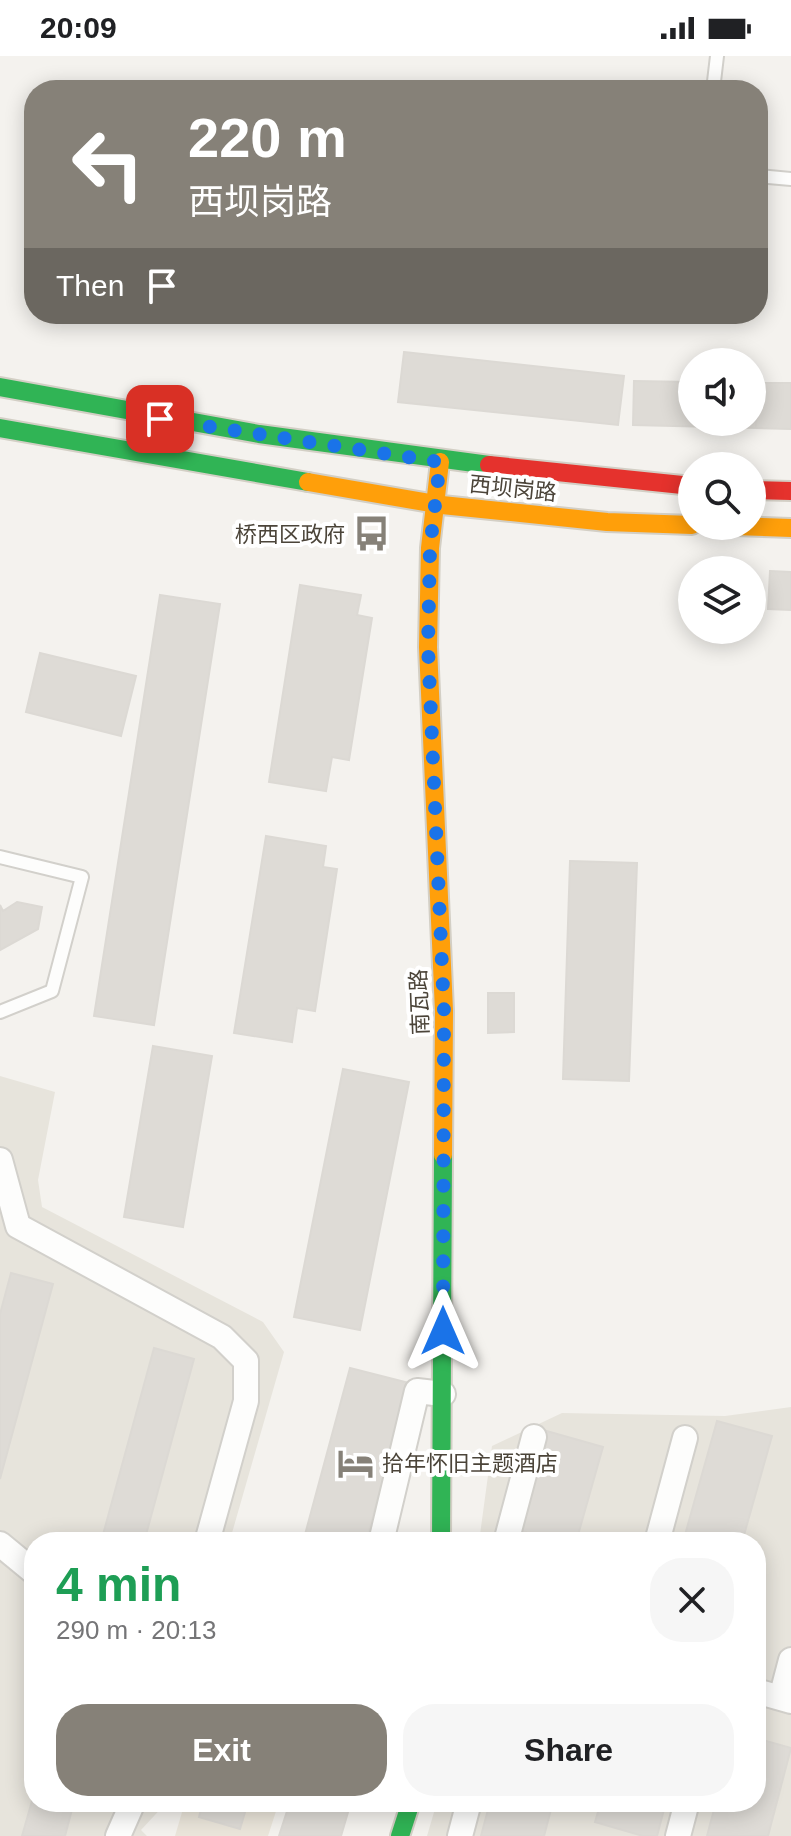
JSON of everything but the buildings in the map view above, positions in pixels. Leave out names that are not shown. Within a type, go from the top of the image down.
[{"type":"main road","name":"西坝岗路","points":[[0,387],[145,417],[440,462],[678,485]]},
{"type":"main road","name":"西坝岗路","points":[[0,428],[435,504],[607,522],[678,525]]},
{"type":"main road","name":"南瓦路","points":[[440,462],[430,548],[428,647],[444,1011],[441,1532]]},
{"type":"main road","points":[[766,490],[791,491]]},
{"type":"main road","points":[[766,527],[791,528]]},
{"type":"main road","points":[[400,1836],[408,1812]]},
{"type":"street","points":[[0,1160],[18,1226],[222,1337],[246,1361],[246,1401],[210,1532]]},
{"type":"street","points":[[383,1532],[417,1391],[443,1394]]},
{"type":"street","points":[[509,1532],[534,1437]]},
{"type":"street","points":[[660,1532],[685,1438]]},
{"type":"street","points":[[0,1544],[24,1564]]},
{"type":"street","points":[[766,1694],[786,1699],[791,1660]]},
{"type":"street","points":[[118,1836],[129,1812]]},
{"type":"street","points":[[460,1836],[466,1812]]},
{"type":"street","points":[[678,1836],[684,1812]]},
{"type":"lane","points":[[714,80],[717,56]]},
{"type":"lane","points":[[768,177],[791,179]]},
{"type":"lane","points":[[0,857],[82,877],[52,991],[0,1012]]},
{"type":"shaded area","points":[[0,1076],[55,1092],[38,1180],[42,1207],[263,1322],[284,1352],[232,1532],[24,1532],[24,1812],[158,1812],[141,1830],[147,1836],[0,1836]]},
{"type":"shaded area","points":[[791,1407],[791,1836],[427,1836],[434,1812],[766,1812],[766,1532],[480,1532],[492,1446],[562,1413],[725,1416]]},
{"type":"shaded area","points":[[182,1812],[276,1812],[268,1836],[175,1836]]},
{"type":"traffic: fast","points":[[0,387],[259,434],[489,465]]},
{"type":"traffic: fast","points":[[0,428],[308,482]]},
{"type":"traffic: fast","points":[[441,1532],[443,1155]]},
{"type":"traffic: fast","points":[[400,1836],[408,1812]]},
{"type":"traffic: slow","points":[[440,462],[430,548],[428,647],[444,1011],[443,1155]]},
{"type":"traffic: slow","points":[[308,482],[442,505],[607,522],[678,525]]},
{"type":"traffic: slow","points":[[766,527],[791,528]]},
{"type":"traffic: jam","points":[[489,465],[678,485]]},
{"type":"traffic: jam","points":[[766,490],[791,491]]},
{"type":"place","name":"桥西区政府","points":[[371,534]]},
{"type":"place","name":"拾年怀旧主题酒店","points":[[356,1463]]},
{"type":"route","points":[[160,419],[440,462],[430,548],[428,647],[444,1011],[443,1331]]}]
